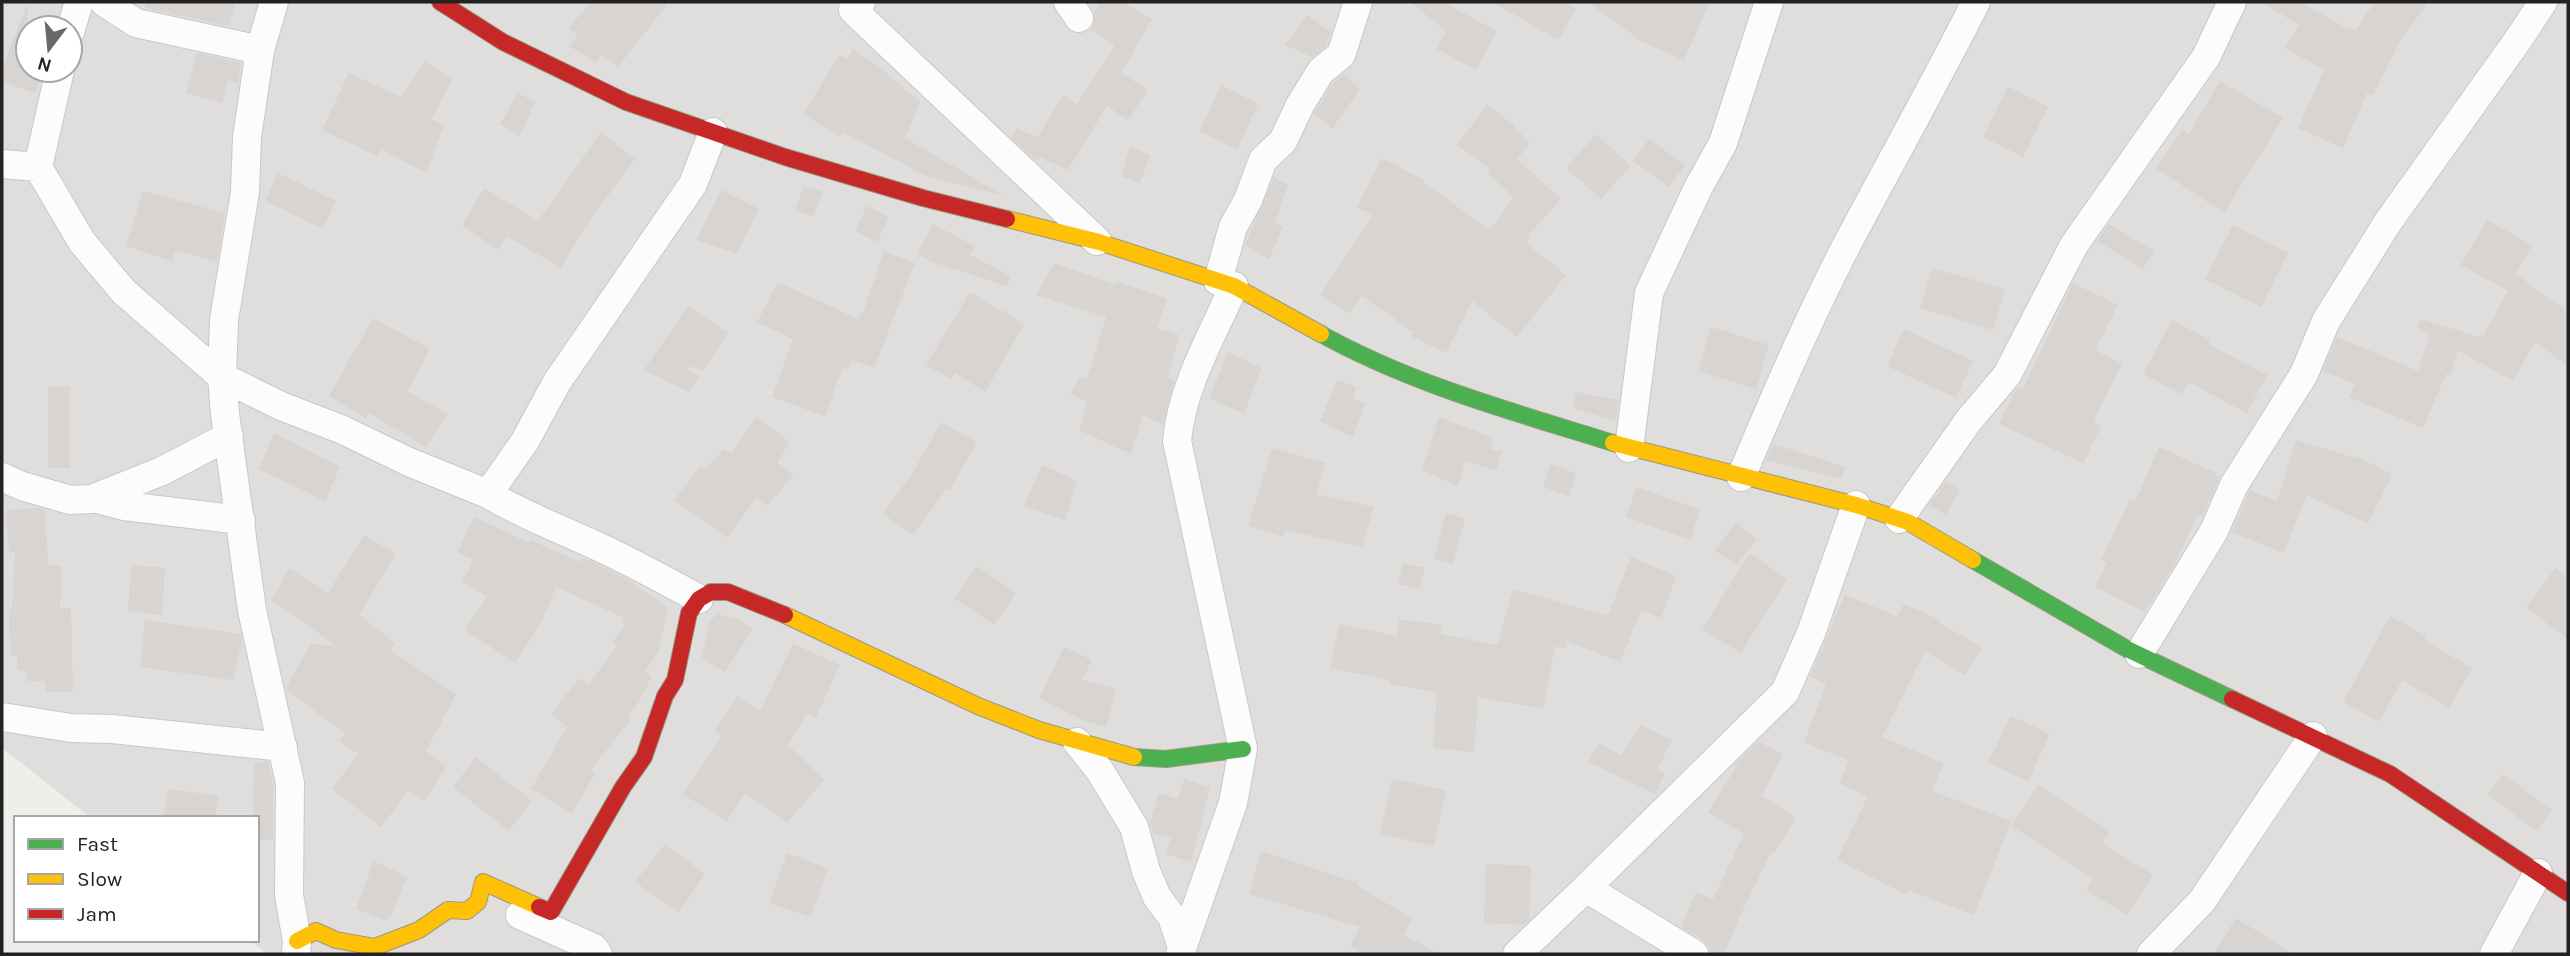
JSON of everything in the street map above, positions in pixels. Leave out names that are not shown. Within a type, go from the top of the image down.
[{"type":"street","points":[[104,2],[136,23],[260,50]]},
{"type":"street","points":[[274,2],[260,50],[247,137],[245,192],[223,320],[222,377],[252,610],[290,783],[289,895],[296,948]]},
{"type":"street","points":[[440,2],[502,42],[626,102],[785,157],[923,198],[1100,242],[1226,284],[1364,358],[1408,377],[1629,448],[1856,505],[1899,519],[2139,654],[2390,774],[2568,893]]},
{"type":"street","points":[[1181,951],[1233,803],[1243,749],[1177,441],[1179,416],[1226,284],[1233,228],[1248,200],[1263,160],[1283,141],[1300,105],[1321,71],[1341,55],[1358,2]]},
{"type":"street","points":[[1629,448],[1649,293],[1698,188],[1723,144],[1769,2]]},
{"type":"street","points":[[1741,478],[1769,409],[1843,253],[1976,2]]},
{"type":"street","points":[[1899,519],[1969,420],[2007,375],[2074,245],[2206,57],[2232,2]]},
{"type":"street","points":[[2139,654],[2214,531],[2234,485],[2304,374],[2326,321],[2388,222],[2543,2]]},
{"type":"street","points":[[854,5],[1100,242]]},
{"type":"street","points":[[57,84],[38,167],[82,242],[124,292],[222,377],[281,406],[343,430],[409,462],[488,494],[518,513],[655,574],[699,599]]},
{"type":"street","points":[[488,494],[525,441],[556,382],[693,184],[713,132]]},
{"type":"street","points":[[2,164],[38,167]]},
{"type":"street","points":[[94,498],[162,471],[229,436]]},
{"type":"street","points":[[2,477],[22,486],[70,499],[94,498],[124,506],[241,520]]},
{"type":"street","points":[[1517,954],[1785,692],[1811,633],[1856,505]]},
{"type":"street","points":[[296,948],[316,931],[336,940],[375,947],[419,930],[448,910],[467,911],[478,902],[483,882],[551,912],[622,787],[644,757],[665,696],[674,680],[689,613],[699,599],[711,592],[728,592],[772,610],[978,706],[1077,742],[1145,759],[1166,759],[1243,749]]},
{"type":"street","points":[[2,717],[71,728],[112,729],[283,747]]},
{"type":"street","points":[[2151,954],[2202,901],[2313,736]]},
{"type":"street","points":[[1077,742],[1100,771],[1134,827],[1146,871],[1157,898],[1172,916],[1181,951]]},
{"type":"street","points":[[2494,954],[2538,873]]},
{"type":"street","points":[[1586,888],[1694,954]]},
{"type":"street","points":[[478,902],[502,906],[594,948],[598,954]]},
{"type":"shaded area","points":[[2,2],[2568,2],[2568,954],[267,954],[252,942],[259,942],[259,816],[88,816],[2,748]]},
{"type":"building","points":[[145,2],[235,2],[229,26],[145,8]]},
{"type":"building","points":[[590,2],[669,2],[618,67],[602,55],[596,63],[569,46],[578,35],[569,28]]},
{"type":"building","points":[[1101,2],[1121,2],[1152,19],[1121,73],[1148,90],[1128,120],[1107,106],[1068,170],[1040,157],[1038,161],[1012,138],[1017,128],[1037,138],[1063,95],[1077,104],[1115,45],[1090,30],[1094,24],[1094,13]]},
{"type":"building","points":[[1410,2],[1442,2],[1497,31],[1476,70],[1437,49],[1446,31]]},
{"type":"building","points":[[1492,2],[1564,2],[1576,9],[1558,40]]},
{"type":"building","points":[[1588,2],[1710,2],[1684,60],[1641,41]]},
{"type":"building","points":[[2261,2],[2300,2],[2348,29],[2349,27],[2355,30],[2375,2],[2428,2],[2398,45],[2373,95],[2367,93],[2343,148],[2298,128],[2324,70],[2285,48],[2299,25]]},
{"type":"building","points":[[1307,15],[1331,32],[1325,47],[1312,57],[1285,45]]},
{"type":"building","points":[[14,38],[14,84],[38,84],[35,93],[2,81],[2,68]]},
{"type":"building","points":[[853,49],[878,66],[920,102],[905,138],[1004,196],[928,177],[843,132],[840,137],[803,114],[839,55],[848,59]]},
{"type":"building","points":[[197,53],[241,63],[238,83],[228,80],[222,103],[186,93]]},
{"type":"building","points":[[425,60],[452,80],[432,119],[444,125],[426,173],[381,149],[377,156],[322,130],[349,73],[401,97]]},
{"type":"building","points":[[1344,74],[1360,89],[1332,129],[1314,114],[1334,82]]},
{"type":"building","points":[[2220,81],[2283,118],[2224,213],[2156,168],[2182,130],[2189,134]]},
{"type":"building","points":[[1221,85],[1258,104],[1237,150],[1200,131]]},
{"type":"building","points":[[2008,87],[2048,107],[2023,157],[1983,137]]},
{"type":"building","points":[[518,93],[535,102],[520,136],[500,124]]},
{"type":"building","points":[[1487,105],[1515,126],[1530,143],[1517,159],[1561,199],[1528,236],[1530,238],[1526,243],[1566,275],[1517,337],[1472,301],[1446,353],[1411,336],[1413,332],[1362,296],[1349,314],[1320,295],[1373,215],[1357,207],[1382,158],[1424,180],[1423,182],[1490,230],[1514,197],[1487,173],[1490,169],[1457,145]]},
{"type":"building","points":[[601,132],[635,159],[584,228],[561,268],[506,236],[498,250],[462,225],[484,188],[538,221]]},
{"type":"building","points":[[1596,134],[1631,166],[1601,199],[1566,168]]},
{"type":"building","points":[[1649,139],[1685,165],[1669,187],[1633,161]]},
{"type":"building","points":[[1130,147],[1150,155],[1140,183],[1121,176]]},
{"type":"building","points":[[278,173],[336,201],[323,229],[265,201]]},
{"type":"building","points":[[1274,177],[1288,184],[1275,223],[1283,227],[1269,259],[1245,245]]},
{"type":"building","points":[[804,186],[823,192],[813,217],[795,210]]},
{"type":"building","points":[[721,190],[759,209],[737,254],[696,240]]},
{"type":"building","points":[[143,191],[225,213],[217,262],[175,250],[172,261],[126,246]]},
{"type":"building","points":[[867,206],[889,217],[877,242],[855,231]]},
{"type":"building","points":[[2487,220],[2532,245],[2516,274],[2568,312],[2568,366],[2535,342],[2513,381],[2458,350],[2451,375],[2446,374],[2423,428],[2349,397],[2355,384],[2323,371],[2337,337],[2418,371],[2430,334],[2417,327],[2421,319],[2482,338],[2508,291],[2461,265]]},
{"type":"building","points":[[933,224],[975,246],[970,255],[1011,276],[1007,286],[932,262],[917,254]]},
{"type":"building","points":[[2109,224],[2154,251],[2143,269],[2097,241]]},
{"type":"building","points":[[2233,225],[2288,253],[2261,307],[2205,279]]},
{"type":"building","points":[[884,251],[915,263],[874,368],[852,360],[848,369],[843,367],[825,416],[772,397],[793,339],[757,322],[778,282],[858,319],[861,312],[863,313]]},
{"type":"building","points":[[1054,263],[1116,285],[1117,281],[1167,299],[1157,328],[1179,335],[1168,377],[1174,380],[1163,424],[1143,416],[1131,454],[1079,430],[1087,402],[1070,394],[1080,376],[1087,379],[1106,317],[1036,295]]},
{"type":"building","points":[[1932,268],[2005,289],[1993,330],[1920,308]]},
{"type":"building","points":[[2073,283],[2118,305],[2095,350],[2122,364],[2093,422],[2101,426],[2083,463],[1999,424],[2018,387],[2023,389]]},
{"type":"building","points":[[970,292],[1024,325],[985,392],[955,373],[951,379],[926,365]]},
{"type":"building","points":[[688,306],[728,333],[703,371],[689,366],[687,369],[699,377],[689,392],[644,370]]},
{"type":"building","points":[[373,318],[430,349],[408,391],[447,414],[426,447],[369,413],[366,418],[329,396]]},
{"type":"building","points":[[2172,320],[2210,340],[2208,344],[2267,375],[2247,413],[2188,382],[2181,394],[2143,374]]},
{"type":"building","points":[[1711,327],[1769,345],[1756,389],[1698,371]]},
{"type":"building","points":[[1904,329],[1973,361],[1956,398],[1887,366]]},
{"type":"building","points":[[1228,352],[1261,368],[1244,414],[1209,398]]},
{"type":"building","points":[[1337,380],[1356,387],[1353,399],[1365,403],[1353,437],[1320,421]]},
{"type":"building","points":[[48,386],[70,386],[70,468],[48,468]]},
{"type":"building","points":[[1576,392],[1618,400],[1616,421],[1573,408]]},
{"type":"building","points":[[756,417],[790,442],[777,463],[794,475],[767,506],[756,498],[727,538],[674,500],[700,466],[705,469],[724,449],[731,454]]},
{"type":"building","points":[[1439,417],[1494,438],[1491,449],[1502,452],[1496,470],[1465,461],[1458,486],[1422,470]]},
{"type":"building","points":[[941,422],[977,442],[950,490],[947,488],[913,535],[883,514],[915,469]]},
{"type":"building","points":[[274,433],[340,467],[325,501],[259,469]]},
{"type":"building","points":[[2296,440],[2355,458],[2356,456],[2392,474],[2368,524],[2307,495],[2283,553],[2232,532],[2250,490],[2277,501]]},
{"type":"building","points":[[1773,444],[1845,467],[1841,479],[1766,460]]},
{"type":"building","points":[[2159,447],[2220,477],[2202,517],[2198,515],[2174,565],[2145,612],[2095,587],[2107,563],[2101,560],[2130,499],[2135,502]]},
{"type":"building","points":[[1272,448],[1325,463],[1316,494],[1374,507],[1362,547],[1285,530],[1284,537],[1248,526]]},
{"type":"building","points":[[1550,464],[1576,473],[1569,496],[1543,487]]},
{"type":"building","points":[[1042,465],[1077,481],[1065,520],[1024,506]]},
{"type":"building","points":[[1946,482],[1960,490],[1946,515],[1929,505]]},
{"type":"building","points":[[1637,487],[1700,510],[1690,540],[1626,517]]},
{"type":"building","points":[[6,510],[45,510],[48,565],[62,566],[60,608],[71,608],[73,692],[46,692],[45,681],[27,681],[27,671],[18,671],[17,656],[10,656],[9,610],[12,609],[15,552],[9,553]]},
{"type":"building","points":[[1446,513],[1465,519],[1453,564],[1434,559]]},
{"type":"building","points":[[474,517],[529,543],[530,540],[580,562],[582,558],[590,561],[630,581],[668,608],[658,653],[645,671],[652,676],[628,717],[631,719],[590,771],[595,774],[572,813],[531,789],[567,727],[551,714],[579,678],[588,685],[617,646],[612,642],[625,626],[621,623],[625,618],[556,587],[541,623],[515,663],[465,630],[487,597],[462,582],[474,560],[457,553]]},
{"type":"building","points":[[1736,522],[1757,539],[1737,565],[1715,551]]},
{"type":"building","points":[[364,535],[396,554],[359,615],[395,643],[390,650],[456,694],[426,751],[446,767],[424,801],[409,790],[381,827],[332,789],[358,754],[339,741],[345,733],[286,688],[311,643],[338,647],[271,600],[290,568],[328,593]]},
{"type":"building","points":[[1750,553],[1787,579],[1741,653],[1702,629]]},
{"type":"building","points":[[1631,557],[1676,576],[1661,618],[1641,610],[1620,662],[1567,641],[1565,649],[1555,646],[1543,709],[1478,697],[1474,752],[1433,748],[1437,692],[1389,684],[1390,680],[1330,668],[1339,624],[1397,636],[1399,619],[1442,625],[1441,634],[1497,645],[1513,589],[1608,616]]},
{"type":"building","points":[[1403,563],[1425,568],[1420,589],[1398,584]]},
{"type":"building","points":[[131,565],[165,568],[162,615],[128,611]]},
{"type":"building","points":[[977,566],[1016,593],[994,625],[954,598]]},
{"type":"building","points":[[2555,568],[2568,578],[2568,639],[2526,608]]},
{"type":"building","points":[[1845,595],[1897,616],[1904,604],[1940,620],[1939,623],[1982,647],[1965,676],[1925,651],[1882,737],[1944,763],[1932,791],[2011,821],[1974,915],[1908,890],[1906,894],[1837,860],[1868,796],[1839,784],[1849,760],[1804,743],[1826,685],[1810,676]]},
{"type":"building","points":[[717,614],[737,619],[753,629],[725,672],[702,658],[709,622]]},
{"type":"building","points":[[2390,616],[2426,636],[2424,640],[2472,668],[2449,708],[2402,680],[2379,722],[2343,702]]},
{"type":"building","points":[[145,620],[240,634],[242,640],[233,680],[140,667]]},
{"type":"building","points":[[793,644],[840,665],[816,717],[807,713],[788,745],[824,780],[787,823],[745,793],[727,821],[682,794],[722,736],[715,731],[737,696],[760,711]]},
{"type":"building","points":[[1064,647],[1092,660],[1082,680],[1116,688],[1106,727],[1085,721],[1039,698]]},
{"type":"building","points":[[2011,716],[2050,734],[2028,781],[1988,763]]},
{"type":"building","points":[[1641,725],[1672,740],[1657,770],[1665,774],[1655,794],[1589,762],[1598,743],[1621,755]]},
{"type":"building","points":[[1758,742],[1783,754],[1762,796],[1796,818],[1774,853],[1771,852],[1724,954],[1711,954],[1703,940],[1681,927],[1696,892],[1713,899],[1744,834],[1708,812],[1736,767],[1734,766]]},
{"type":"building","points":[[476,757],[532,801],[509,831],[453,787]]},
{"type":"building","points":[[254,762],[268,762],[273,785],[273,840],[259,840],[259,816],[253,816]]},
{"type":"building","points":[[2503,774],[2552,810],[2537,831],[2487,795]]},
{"type":"building","points":[[1184,779],[1210,788],[1191,862],[1166,854],[1171,838],[1153,833],[1150,823],[1159,793],[1178,799]]},
{"type":"building","points":[[1392,779],[1446,790],[1434,846],[1380,834]]},
{"type":"building","points":[[2038,785],[2110,831],[2102,843],[2153,875],[2127,915],[2086,890],[2093,878],[2011,826]]},
{"type":"building","points":[[169,789],[219,796],[215,816],[163,816]]},
{"type":"building","points":[[665,844],[705,874],[679,912],[635,882]]},
{"type":"building","points":[[1261,851],[1358,883],[1357,886],[1412,918],[1403,935],[1440,954],[1364,954],[1350,946],[1360,927],[1249,894]]},
{"type":"building","points":[[787,853],[828,868],[811,917],[769,903]]},
{"type":"building","points":[[374,861],[407,877],[390,918],[385,920],[356,909]]},
{"type":"building","points":[[1486,864],[1531,866],[1529,920],[1523,925],[1484,923]]},
{"type":"building","points":[[2236,918],[2293,954],[2213,954]]},
{"type":"traffic: fast","points":[[1321,334],[1428,383],[1613,443]]},
{"type":"traffic: fast","points":[[1973,560],[2127,649],[2232,699]]},
{"type":"traffic: fast","points":[[1134,757],[1166,759],[1243,749]]},
{"type":"traffic: slow","points":[[1007,219],[1099,242],[1234,286],[1321,334]]},
{"type":"traffic: slow","points":[[1613,443],[1856,505],[1908,522],[1973,560]]},
{"type":"traffic: slow","points":[[785,615],[978,706],[1039,730],[1134,757]]},
{"type":"traffic: slow","points":[[297,941],[316,931],[336,940],[375,947],[419,930],[448,910],[467,911],[478,902],[483,882],[539,907]]},
{"type":"traffic: jam","points":[[440,2],[503,42],[626,102],[785,157],[923,198],[1007,219]]},
{"type":"traffic: jam","points":[[539,907],[551,912],[623,787],[644,757],[665,696],[675,680],[689,613],[699,599],[711,592],[728,592],[785,615]]},
{"type":"traffic: jam","points":[[2232,699],[2390,774],[2568,893]]}]
